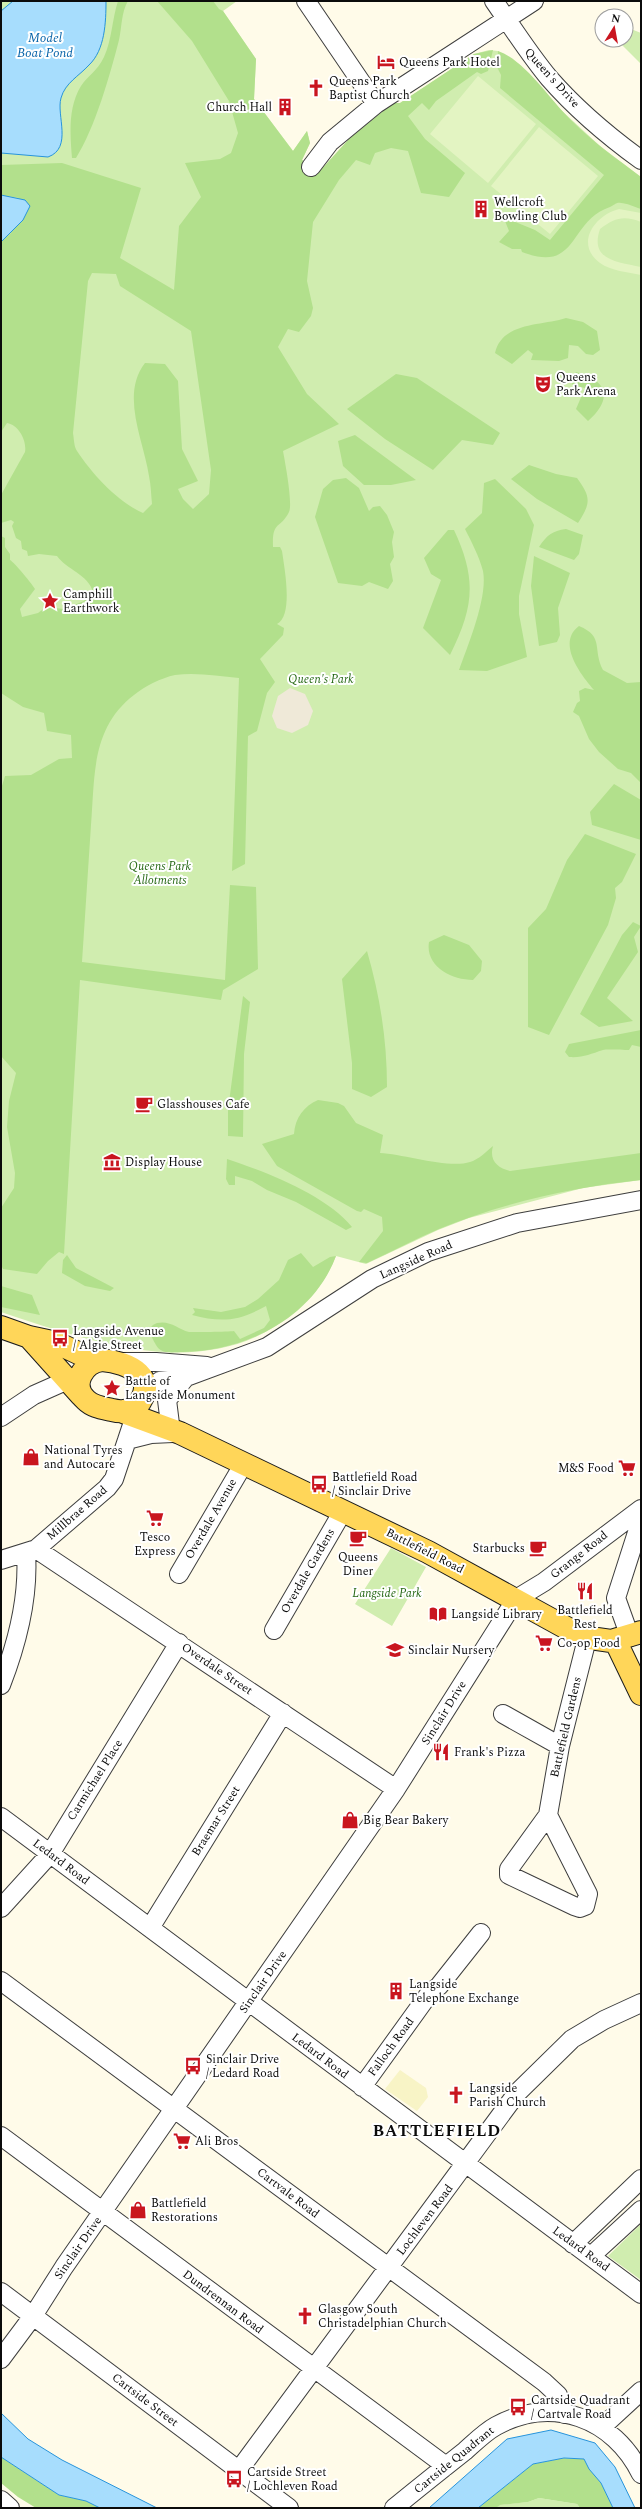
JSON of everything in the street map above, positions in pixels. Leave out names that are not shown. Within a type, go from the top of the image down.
[{"type":"main road","points":[[1,1327],[29,1337],[57,1343],[81,1378],[96,1406],[137,1403],[144,1382],[132,1366],[118,1362],[81,1378]]},
{"type":"main road","points":[[29,1337],[49,1358],[81,1378]]},
{"type":"main road","name":"Battlefield Road","points":[[137,1403],[175,1429],[243,1465],[428,1552],[588,1639],[629,1636]]},
{"type":"main road","points":[[629,1636],[641,1660]]},
{"type":"main road","points":[[629,1636],[641,1694]]},
{"type":"street","points":[[306,1],[376,104]]},
{"type":"street","name":"Queen's Drive","points":[[494,1],[522,44],[570,100],[641,160]]},
{"type":"street","points":[[311,167],[330,142],[376,104],[534,1]]},
{"type":"street","name":"Langside Road","points":[[137,1403],[160,1381],[186,1377],[210,1366],[240,1358],[266,1347],[372,1279],[428,1252],[517,1223],[641,1200]]},
{"type":"street","points":[[34,1395],[46,1374],[49,1358]]},
{"type":"street","name":"Langside Road","points":[[118,1362],[156,1362],[210,1366]]},
{"type":"street","points":[[127,1440],[175,1429],[167,1400],[186,1377]]},
{"type":"street","points":[[1,1417],[34,1395],[81,1378]]},
{"type":"street","name":"Millbrae Road","points":[[1,1560],[31,1551],[107,1488],[114,1479],[137,1403]]},
{"type":"street","name":"Overdale Avenue","points":[[180,1574],[243,1465]]},
{"type":"street","name":"Grange Road","points":[[516,1599],[544,1582],[641,1509]]},
{"type":"street","name":"Overdale Gardens","points":[[274,1630],[343,1511]]},
{"type":"street","points":[[629,1636],[616,1598],[641,1520]]},
{"type":"street","points":[[1,1685],[10,1658],[24,1596],[31,1551]]},
{"type":"street","name":"Overdale Street","points":[[31,1551],[179,1643],[396,1789]]},
{"type":"street","name":"Sinclair Drive","points":[[1,2359],[33,2316],[174,2108],[396,1789],[516,1599]]},
{"type":"street","name":"Battlefield Gardens","points":[[548,1815],[588,1894],[585,1906],[580,1908],[509,1875],[509,1869],[548,1815],[560,1746],[588,1639]]},
{"type":"street","name":"Carmichael Place","points":[[1,1908],[50,1854],[179,1643]]},
{"type":"street","name":"Braemar Street","points":[[150,1928],[283,1713]]},
{"type":"street","points":[[503,1714],[560,1746]]},
{"type":"street","name":"Ledard Road","points":[[1,1817],[641,2294]]},
{"type":"street","name":"Falloch Road","points":[[362,2087],[430,1994],[439,1986],[481,1933]]},
{"type":"street","name":"Cartvale Road","points":[[1,1981],[544,2382],[558,2395],[564,2414]]},
{"type":"street","name":"Lochleven Road","points":[[239,2470],[467,2163],[517,2093],[572,2039],[604,2020],[639,2007]]},
{"type":"street","name":"Dundrennan Road","points":[[1,2136],[314,2370],[446,2466]]},
{"type":"street","points":[[573,2244],[641,2179]]},
{"type":"street","points":[[592,2256],[641,2210]]},
{"type":"street","name":"Cartside Street","points":[[1,2292],[289,2508]]},
{"type":"street","points":[[602,2427],[641,2391]]},
{"type":"street","name":"Cartside Quadrant","points":[[394,2508],[494,2426],[541,2412],[585,2418],[602,2427],[619,2441],[641,2474]]},
{"type":"street","points":[[1,2500],[10,2508]]},
{"type":"shaded area","points":[[290,688],[305,694],[313,711],[308,725],[292,733],[277,728],[272,716],[278,696]]},
{"type":"shaded area","points":[[400,2070],[426,2088],[428,2097],[417,2111],[385,2089]]},
{"type":"green space","name":"Queen's Park","points":[[1,1],[237,1],[223,11],[256,59],[254,99],[293,151],[307,131],[310,143],[302,160],[319,172],[349,139],[393,103],[400,103],[474,54],[489,50],[498,51],[519,64],[560,109],[600,146],[641,177],[641,1180],[583,1188],[469,1218],[438,1230],[366,1264],[336,1256],[328,1273],[318,1288],[291,1315],[258,1336],[223,1348],[186,1352],[148,1351],[73,1335],[1,1312]]},
{"type":"green space","points":[[118,1],[128,1],[124,10],[119,40],[111,69],[96,117],[76,158],[72,158],[71,121],[74,103],[81,86],[104,57],[109,44]]},
{"type":"green space","points":[[157,1],[213,1],[219,9],[223,11],[256,59],[254,99],[293,151],[307,131],[310,143],[302,160],[319,172],[349,139],[393,103],[400,103],[474,54],[493,50],[488,71],[481,74],[477,72],[436,101],[429,110],[422,103],[408,116],[425,139],[465,173],[449,197],[421,193],[408,151],[391,148],[375,153],[370,165],[356,160],[339,180],[313,222],[307,281],[313,308],[311,316],[299,332],[288,329],[278,347],[307,394],[339,424],[283,451],[290,508],[286,518],[275,529],[273,547],[280,547],[282,551],[286,578],[287,601],[282,619],[277,624],[284,628],[283,635],[260,659],[275,682],[267,693],[257,731],[248,736],[245,864],[232,871],[239,678],[191,674],[175,675],[159,680],[138,692],[120,708],[110,722],[103,738],[98,754],[93,789],[82,962],[225,980],[230,885],[256,887],[258,969],[223,990],[221,1000],[80,980],[64,1254],[59,1252],[48,1261],[37,1274],[3,1269],[1,1265],[1,1208],[14,1188],[15,1173],[7,1127],[9,1101],[16,1073],[1,1056],[1,789],[5,776],[31,775],[59,759],[72,758],[71,735],[47,731],[44,713],[23,707],[1,693],[1,536],[5,538],[5,547],[10,554],[10,560],[35,589],[20,609],[22,617],[38,613],[46,607],[64,609],[84,601],[87,596],[93,592],[87,581],[82,576],[61,561],[57,556],[39,554],[28,556],[27,551],[22,549],[21,541],[16,538],[12,526],[14,522],[11,520],[1,523],[1,495],[25,452],[25,443],[21,434],[11,424],[7,423],[1,432],[1,242],[11,233],[19,198],[1,195],[1,165],[62,163],[141,188],[120,258],[174,290],[179,226],[201,197],[185,163],[220,159],[231,153],[238,133],[229,101],[192,41]],"holes":[[[92,273],[116,274],[120,286],[191,331],[211,470],[209,494],[193,509],[183,499],[178,489],[198,481],[182,449],[178,381],[165,364],[145,363],[138,376],[134,389],[136,418],[150,479],[152,504],[143,513],[115,495],[90,469],[75,447],[73,433],[88,281]]]},
{"type":"green space","points":[[634,30],[641,33],[640,63],[625,48],[634,48]]},
{"type":"green space","points":[[498,51],[518,63],[528,72],[580,129],[641,177],[641,209],[618,203],[596,214],[564,251],[554,256],[540,257],[522,252],[521,249],[512,249],[499,242],[509,231],[505,221],[508,219],[535,230],[550,240],[604,175],[500,88],[501,75],[497,67]]},
{"type":"green space","points":[[478,76],[536,124],[488,183],[430,134]]},
{"type":"green space","points":[[539,127],[598,176],[550,234],[491,186]]},
{"type":"green space","points":[[619,209],[641,213],[641,222],[624,218],[610,222],[600,229],[598,240],[599,248],[602,254],[608,258],[641,267],[641,275],[614,270],[604,266],[592,255],[589,247],[588,239],[596,224],[602,217]]},
{"type":"green space","points":[[566,318],[583,322],[597,331],[600,350],[593,355],[586,354],[578,346],[569,345],[568,358],[559,361],[531,360],[533,354],[528,350],[512,364],[495,353],[499,343],[514,330],[534,324]]},
{"type":"green space","points":[[576,372],[595,380],[603,391],[604,398],[601,405],[588,421],[576,409],[585,388],[573,385],[570,380]]},
{"type":"green space","points":[[396,374],[417,378],[500,433],[493,445],[462,440],[433,470],[385,439],[347,409]]},
{"type":"green space","points":[[355,435],[416,480],[391,485],[364,485],[343,466],[338,441]]},
{"type":"green space","points":[[529,465],[556,474],[577,478],[585,490],[588,500],[585,510],[578,523],[537,499],[511,479]]},
{"type":"green space","points":[[346,478],[359,488],[369,511],[373,507],[380,506],[387,515],[394,532],[392,542],[394,557],[390,564],[393,581],[388,589],[369,582],[362,586],[338,583],[315,517],[323,489],[333,480]]},
{"type":"green space","points":[[495,479],[526,509],[534,525],[519,596],[519,614],[527,657],[487,671],[459,670],[472,635],[480,607],[484,582],[483,571],[465,529],[482,513],[484,483]]},
{"type":"green space","points":[[566,529],[583,535],[579,554],[574,560],[539,547],[550,534]]},
{"type":"green space","points":[[448,530],[454,530],[461,547],[469,578],[470,593],[464,622],[450,655],[423,628],[441,580],[431,574],[424,558]]},
{"type":"green space","points":[[534,556],[570,573],[558,608],[560,635],[557,642],[539,646],[531,586]]},
{"type":"green space","points":[[579,626],[587,630],[595,639],[598,656],[603,670],[627,683],[641,682],[641,783],[631,773],[618,769],[599,752],[589,739],[579,716],[573,712],[577,703],[580,701],[579,691],[585,688],[594,690],[577,668],[570,650],[570,641],[573,633]]},
{"type":"green space","points":[[614,784],[641,800],[641,840],[592,825],[590,812]]},
{"type":"green space","points":[[585,834],[636,854],[622,882],[615,888],[616,898],[608,925],[549,1035],[528,1027],[528,928],[546,909],[567,860]]},
{"type":"green space","points":[[633,922],[641,926],[634,937],[638,952],[607,998],[633,1021],[599,1027],[580,1014],[622,935]]},
{"type":"green space","points":[[444,935],[469,945],[482,961],[481,971],[473,980],[448,974],[435,965],[429,951],[429,942]]},
{"type":"green space","points":[[367,951],[376,985],[382,1018],[387,1070],[387,1087],[371,1097],[352,1089],[352,1063],[342,979]]},
{"type":"green space","points":[[243,996],[250,1002],[244,1054],[243,1137],[228,1136],[228,1110]]},
{"type":"green space","points":[[641,1030],[641,1047],[632,1045],[629,1050],[603,1050],[578,1057],[569,1057],[565,1052],[569,1044]]},
{"type":"green space","points":[[318,1100],[338,1103],[344,1106],[356,1123],[383,1135],[380,1153],[450,1164],[461,1164],[476,1159],[493,1146],[492,1155],[495,1163],[501,1168],[510,1171],[641,1153],[641,1180],[590,1187],[538,1197],[488,1211],[439,1229],[367,1263],[359,1262],[383,1231],[382,1217],[364,1209],[361,1212],[357,1211],[277,1166],[262,1144],[294,1134],[296,1123],[301,1113],[308,1106]]},
{"type":"green space","points":[[227,1159],[277,1178],[311,1195],[341,1215],[352,1227],[346,1230],[296,1202],[267,1190],[252,1181],[235,1176],[235,1185],[229,1185],[226,1179]]},
{"type":"green space","points":[[301,1253],[313,1267],[330,1257],[336,1256],[325,1278],[311,1297],[294,1313],[274,1327],[253,1338],[207,1350],[164,1352],[156,1345],[151,1336],[150,1330],[153,1325],[162,1322],[189,1332],[234,1331],[240,1339],[264,1328],[270,1320],[266,1306],[239,1318],[221,1320],[192,1315],[195,1312],[193,1308],[221,1312],[245,1307],[258,1299],[279,1280],[288,1260]]},
{"type":"green space","points":[[67,1255],[76,1268],[114,1288],[110,1291],[85,1286],[62,1273],[63,1260]]},
{"type":"green space","points":[[1,1286],[32,1295],[40,1315],[1,1307]]},
{"type":"green space","name":"Langside Park","points":[[391,1548],[426,1567],[392,1626],[355,1604]]},
{"type":"green space","points":[[641,2224],[641,2280],[608,2256]]},
{"type":"green space","points":[[1,2457],[59,2495],[86,2501],[100,2508],[36,2508],[18,2497],[1,2483]]},
{"type":"green space","points":[[564,2458],[584,2459],[601,2483],[613,2508],[580,2508],[577,2504],[539,2498],[528,2502],[500,2505],[496,2508],[478,2508],[533,2464]]},
{"type":"green space","points":[[539,2498],[577,2504],[580,2508],[496,2508],[499,2505],[528,2502]]},
{"type":"water","name":"Model Boat Pond","points":[[13,1],[106,1],[105,27],[101,44],[94,59],[69,84],[63,93],[60,105],[62,139],[56,153],[48,157],[1,153],[1,11]]},
{"type":"water","points":[[1,195],[25,200],[30,206],[23,220],[1,242]]},
{"type":"water","points":[[1,2413],[28,2439],[62,2460],[157,2508],[100,2508],[86,2501],[59,2495],[1,2457]]},
{"type":"water","points":[[551,2430],[595,2443],[615,2467],[635,2508],[613,2508],[601,2483],[589,2469],[584,2459],[564,2458],[533,2464],[478,2508],[429,2508],[507,2439]]},
{"type":"place","name":"Queens Park Hotel","points":[[386,62]]},
{"type":"place","name":"Queens Park Baptist Church","points":[[316,88]]},
{"type":"place","name":"Church Hall","points":[[285,107]]},
{"type":"place","name":"Wellcroft Bowling Club","points":[[481,209]]},
{"type":"place","name":"Queens Park Arena","points":[[543,384]]},
{"type":"place","name":"Camphill Earthwork","points":[[50,601]]},
{"type":"place","name":"Glasshouses Cafe","points":[[144,1104]]},
{"type":"place","name":"Display House","points":[[112,1162]]},
{"type":"place","name":"Langside Avenue / Algie Street","points":[[60,1338]]},
{"type":"place","name":"Battle of Langside Monument","points":[[112,1388]]},
{"type":"place","name":"National Tyres and Autocare","points":[[31,1457]]},
{"type":"place","name":"M&S Food","points":[[627,1468]]},
{"type":"place","name":"Battlefield Road / Sinclair Drive","points":[[319,1484]]},
{"type":"place","name":"Tesco Express","points":[[155,1518]]},
{"type":"place","name":"Queens Diner","points":[[358,1538]]},
{"type":"place","name":"Starbucks","points":[[538,1548]]},
{"type":"place","name":"Battlefield Rest","points":[[585,1591]]},
{"type":"place","name":"Langside Library","points":[[438,1614]]},
{"type":"place","name":"Co-op Food","points":[[544,1643]]},
{"type":"place","name":"Sinclair Nursery","points":[[395,1650]]},
{"type":"place","name":"Frank's Pizza","points":[[441,1752]]},
{"type":"place","name":"Big Bear Bakery","points":[[350,1820]]},
{"type":"place","name":"Langside Telephone Exchange","points":[[396,1991]]},
{"type":"place","name":"Sinclair Drive / Ledard Road","points":[[193,2066]]},
{"type":"place","name":"Langside Parish Church","points":[[456,2095]]},
{"type":"place","name":"Ali Bros","points":[[182,2141]]},
{"type":"place","name":"Battlefield Restorations","points":[[138,2210]]},
{"type":"place","name":"Glasgow South Christadelphian Church","points":[[305,2316]]},
{"type":"place","name":"Cartside Quadrant / Cartvale Road","points":[[518,2407]]},
{"type":"place","name":"Cartside Street / Lochleven Road","points":[[234,2479]]},
{"type":"district","name":"BATTLEFIELD","points":[[437,2131]]},
{"type":"park label","name":"Queens Park Allotments","points":[[160,873]]}]
